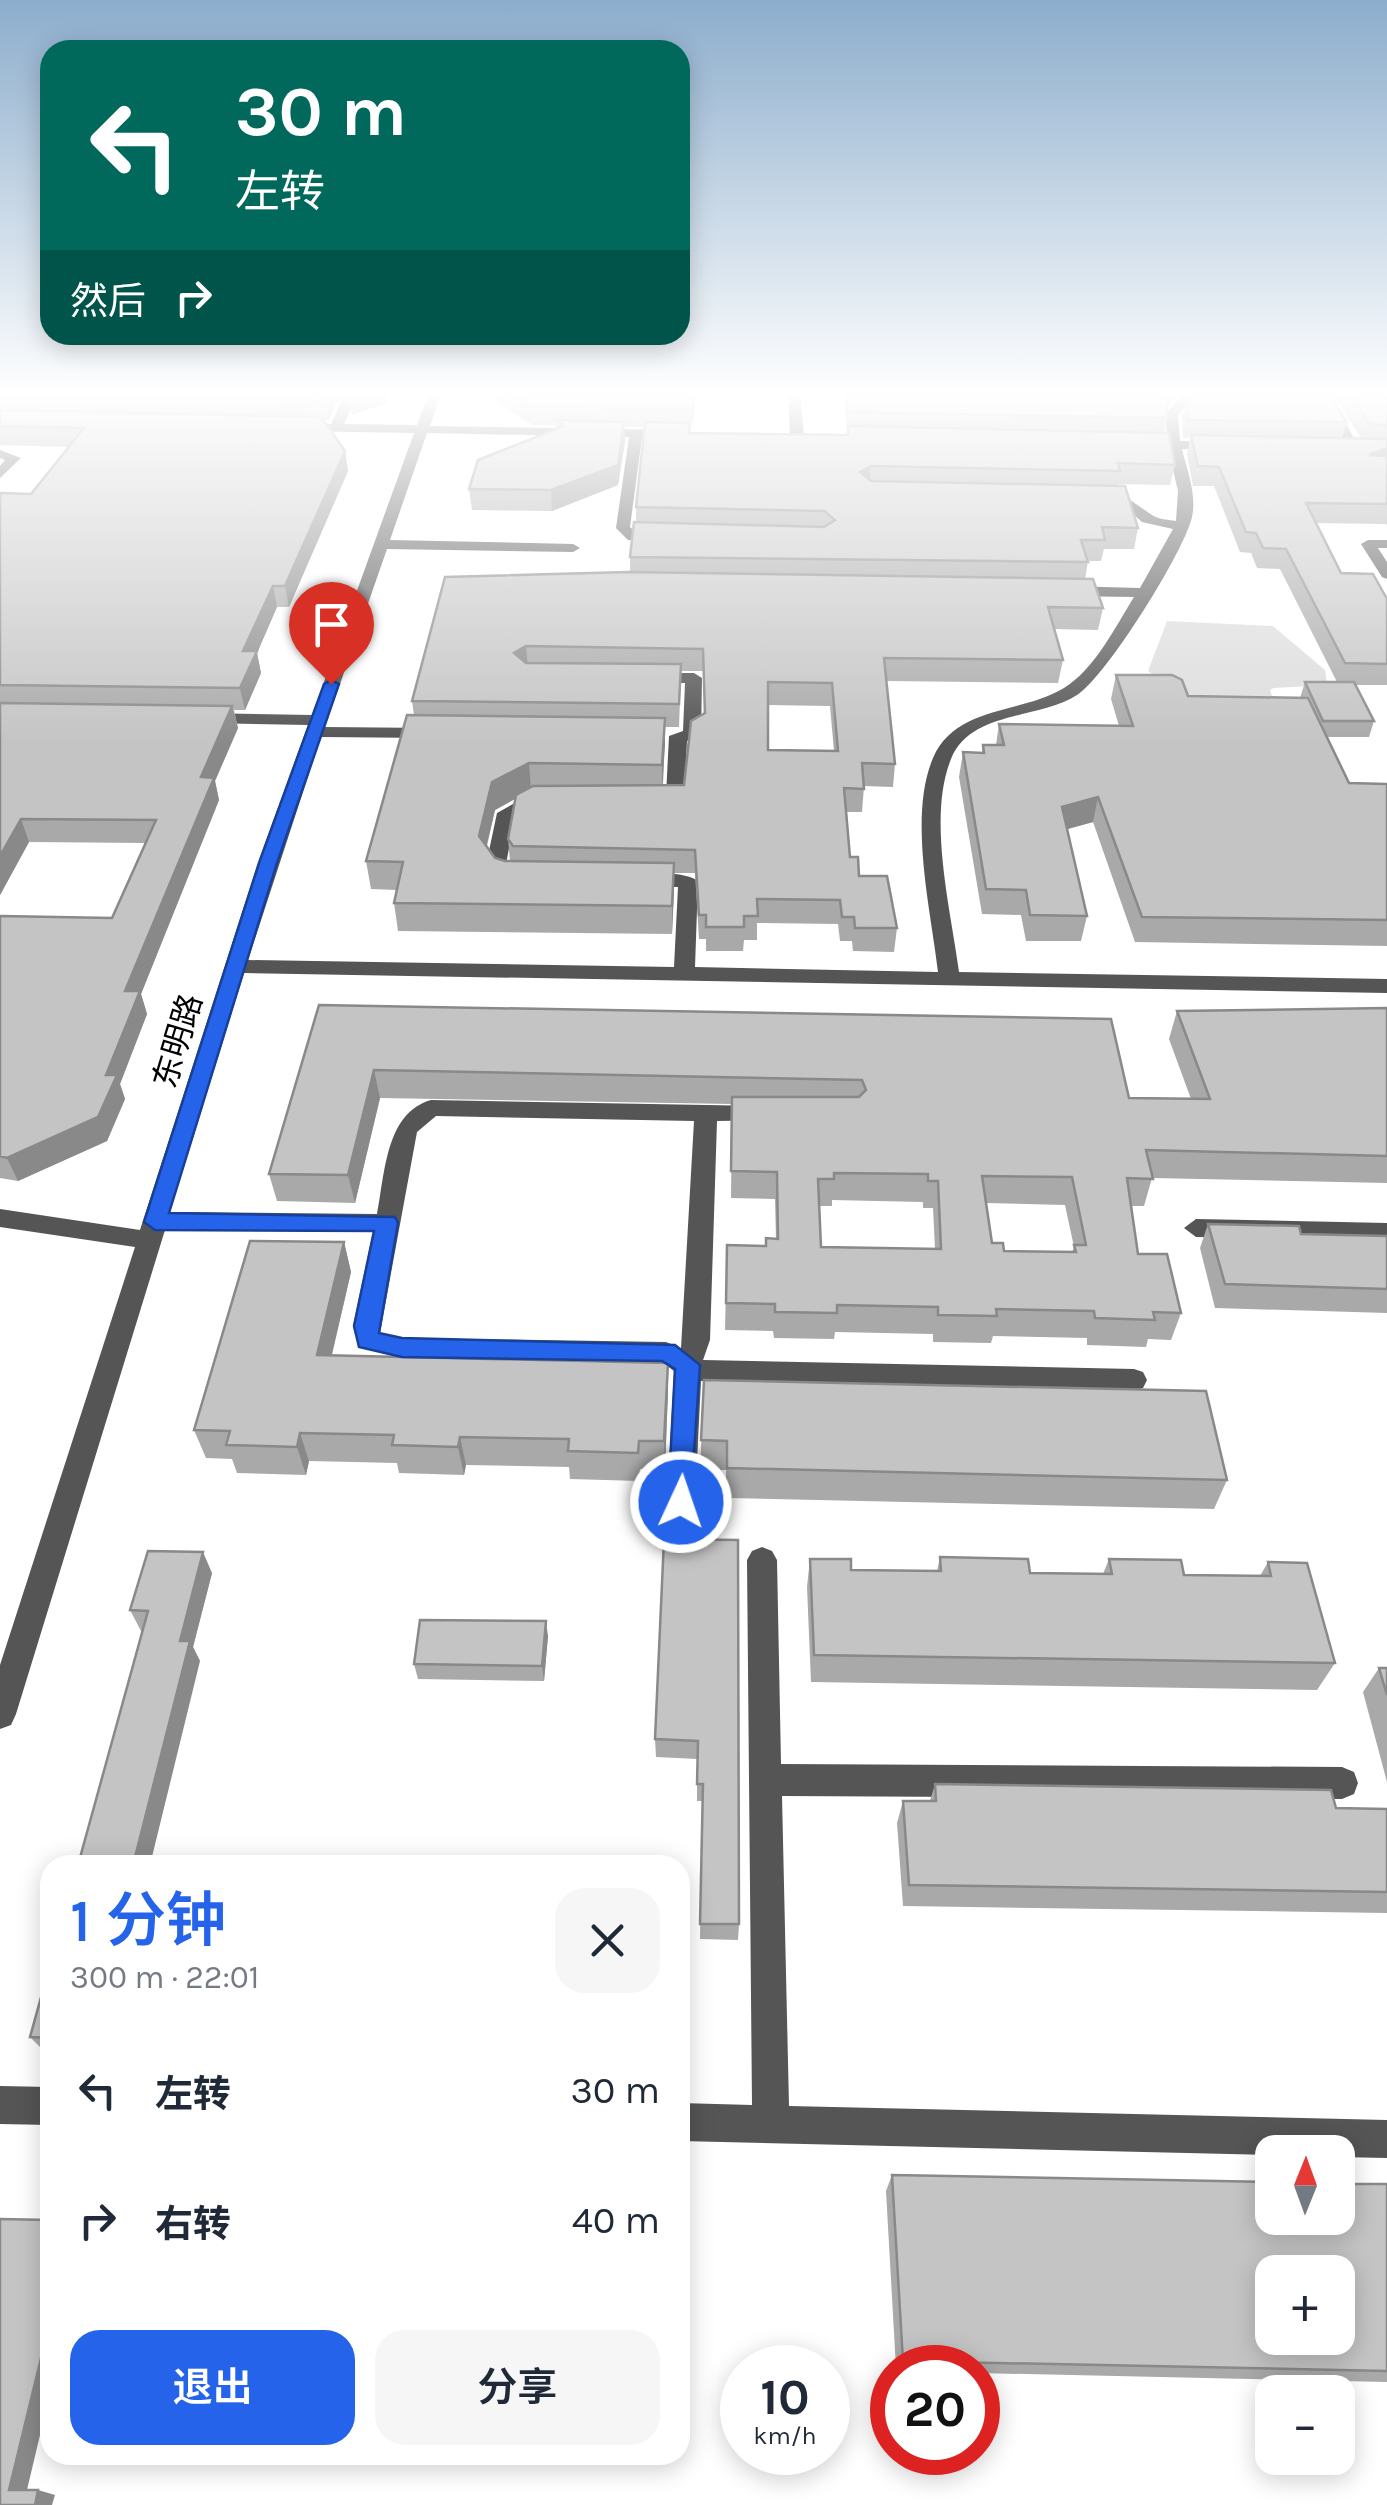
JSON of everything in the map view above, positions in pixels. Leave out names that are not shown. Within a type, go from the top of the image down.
[{"type":"street","name":"东明路","points":[[0,1714],[236,966],[393,510]]},
{"type":"street","points":[[626,510],[623,528],[633,537],[690,538]]},
{"type":"street","points":[[1142,510],[1147,518],[1183,527]]},
{"type":"street","points":[[949,978],[933,803],[943,757],[968,728],[1044,705],[1076,689],[1095,669],[1143,593],[1183,527],[1185,510]]},
{"type":"street","points":[[381,544],[573,548]]},
{"type":"street","points":[[1387,544],[1368,544],[1387,574]]},
{"type":"street","points":[[1049,591],[1143,593]]},
{"type":"street","points":[[620,678],[694,678],[692,736],[668,736],[675,802],[639,802]]},
{"type":"street","points":[[179,718],[448,734]]},
{"type":"street","points":[[528,880],[508,879],[496,865],[506,813],[531,800],[567,801]]},
{"type":"street","points":[[628,881],[688,882],[684,974]]},
{"type":"street","points":[[236,966],[1387,986]]},
{"type":"street","points":[[795,1114],[431,1108],[416,1116],[406,1129],[366,1326],[368,1340],[402,1348],[666,1352],[688,1367],[1134,1380]]},
{"type":"street","points":[[681,1502],[688,1367],[697,1340],[706,1113]]},
{"type":"street","points":[[0,1218],[152,1231],[387,1223]]},
{"type":"street","points":[[1196,1228],[1387,1232]]},
{"type":"street","points":[[762,1560],[770,2124]]},
{"type":"street","points":[[766,1780],[1342,1783]]},
{"type":"street","points":[[0,2105],[40,2106]]},
{"type":"street","points":[[690,2122],[1387,2139]]},
{"type":"shaded area","points":[[1167,621],[1273,626],[1325,670],[1327,685],[1274,688],[1270,690],[1274,702],[1202,704],[1148,671]]},
{"type":"building","points":[[0,510],[319,510],[285,586],[273,586],[243,651],[257,651],[240,688],[0,685]]},
{"type":"building","points":[[772,510],[1132,510],[1138,528],[1102,527],[1105,540],[1081,540],[1088,562],[630,557],[634,522],[824,527],[835,520],[824,511]]},
{"type":"building","points":[[1237,510],[1309,510],[1341,573],[1373,574],[1387,599],[1387,664],[1345,663],[1286,549],[1263,548],[1256,533],[1246,532]]},
{"type":"building","points":[[628,572],[1093,579],[1103,608],[1048,607],[1063,660],[884,658],[895,764],[862,763],[864,789],[844,788],[850,857],[858,857],[859,876],[887,876],[897,928],[855,928],[854,917],[842,917],[840,900],[757,899],[758,916],[744,916],[744,927],[706,927],[706,915],[699,915],[695,850],[513,846],[508,839],[516,795],[533,786],[684,785],[691,721],[705,713],[703,649],[526,646],[514,653],[526,663],[681,664],[679,704],[412,701],[445,577]],"holes":[[[768,682],[832,683],[838,751],[768,750]]]},
{"type":"building","points":[[1116,675],[1172,675],[1182,680],[1188,696],[1308,698],[1349,783],[1387,784],[1387,920],[1142,917],[1098,797],[1062,807],[1087,916],[1030,915],[1026,890],[986,889],[963,752],[984,753],[983,745],[1004,745],[999,724],[1133,726]]},
{"type":"building","points":[[1305,682],[1354,682],[1374,721],[1323,721]]},
{"type":"building","points":[[0,703],[232,706],[201,777],[214,778],[125,991],[140,991],[106,1075],[117,1075],[98,1117],[7,1158],[0,1156],[0,916],[112,918],[156,820],[21,819],[0,856]]},
{"type":"building","points":[[407,715],[665,718],[662,765],[529,763],[492,782],[479,836],[495,858],[505,861],[674,863],[672,906],[394,903],[403,862],[366,861]]},
{"type":"building","points":[[319,1005],[1111,1019],[1129,1098],[1210,1099],[1177,1011],[1387,1008],[1387,1156],[1146,1150],[1153,1179],[1127,1178],[1138,1254],[1167,1254],[1181,1313],[1153,1312],[1155,1320],[1095,1318],[1094,1311],[996,1309],[997,1316],[938,1315],[938,1307],[837,1305],[837,1313],[775,1312],[775,1304],[726,1303],[727,1245],[766,1246],[766,1238],[778,1239],[777,1172],[731,1171],[732,1097],[859,1097],[866,1090],[862,1080],[374,1070],[348,1175],[269,1174]],"holes":[[[834,1173],[928,1174],[928,1181],[938,1181],[941,1249],[821,1247],[818,1179],[834,1179]],[[982,1176],[1072,1177],[1086,1245],[1074,1245],[1076,1252],[1004,1251],[1003,1243],[992,1243]]]},
{"type":"building","points":[[1208,1224],[1299,1226],[1301,1234],[1387,1236],[1387,1289],[1225,1284]]},
{"type":"building","points":[[250,1241],[344,1242],[317,1355],[668,1363],[664,1441],[639,1441],[638,1453],[568,1451],[569,1439],[460,1437],[458,1447],[392,1445],[394,1435],[300,1433],[297,1447],[226,1445],[230,1431],[194,1430]]},
{"type":"building","points":[[704,1380],[1206,1391],[1227,1480],[727,1468],[727,1441],[701,1440]]},
{"type":"building","points":[[664,1539],[738,1540],[739,1924],[700,1924],[703,1784],[697,1784],[698,1741],[655,1739]]},
{"type":"building","points":[[148,1551],[203,1552],[180,1641],[190,1641],[136,1855],[81,1855],[148,1611],[130,1610]]},
{"type":"building","points":[[940,1557],[1028,1559],[1030,1573],[1112,1574],[1109,1559],[1181,1560],[1184,1575],[1271,1576],[1268,1562],[1307,1563],[1335,1663],[814,1655],[810,1559],[851,1559],[851,1570],[941,1571]]},
{"type":"building","points":[[420,1620],[546,1621],[542,1666],[414,1664]]},
{"type":"building","points":[[1379,1668],[1387,1668],[1387,1695]]},
{"type":"building","points":[[935,1784],[1331,1790],[1336,1808],[1387,1809],[1387,1892],[909,1885],[903,1801],[936,1801]]},
{"type":"building","points":[[40,2001],[40,2038],[30,2037]]},
{"type":"building","points":[[892,2175],[1255,2182],[1255,2235],[1355,2235],[1355,2184],[1387,2184],[1387,2371],[1000,2363],[1000,2345],[902,2345]]},
{"type":"building","points":[[0,2219],[40,2220],[40,2362],[9,2490],[38,2490],[35,2505],[0,2505]]},
{"type":"route","points":[[331,684],[268,863],[155,1222],[387,1223],[366,1326],[368,1340],[402,1348],[666,1352],[685,1362],[688,1365],[681,1502]]}]
